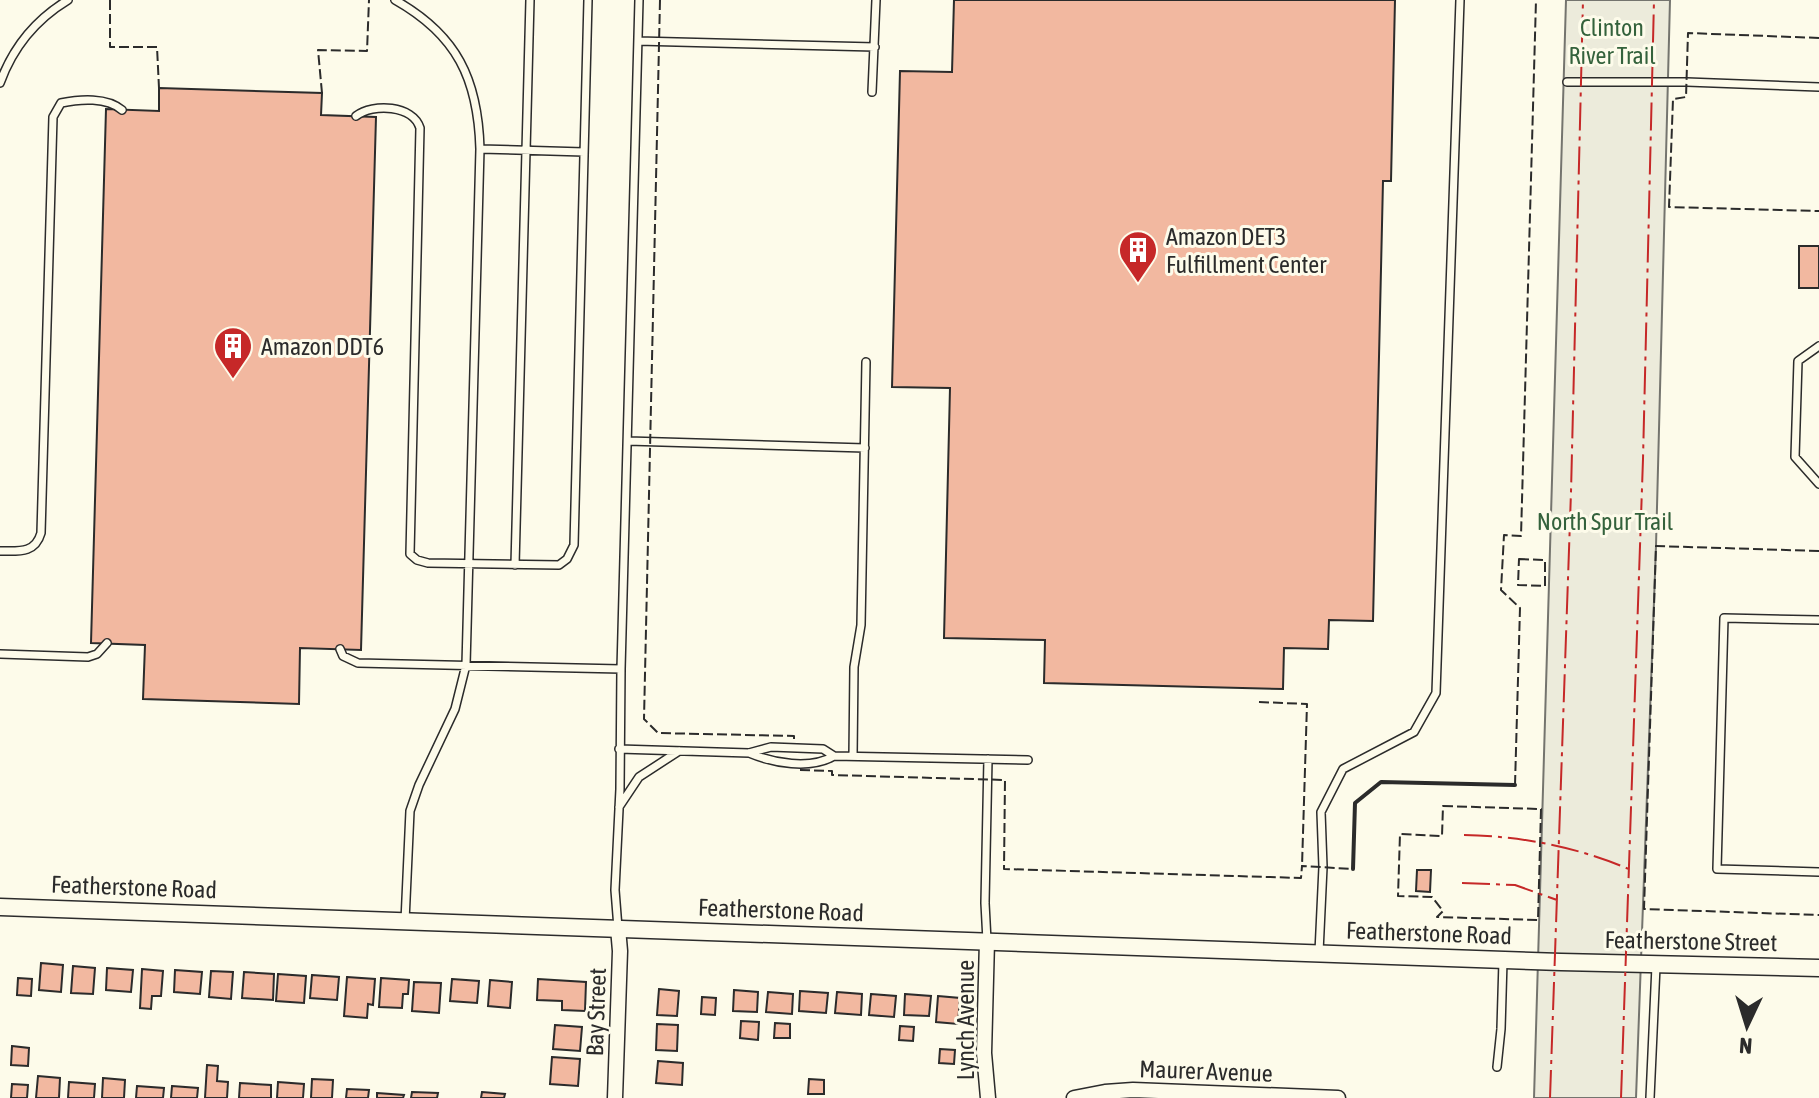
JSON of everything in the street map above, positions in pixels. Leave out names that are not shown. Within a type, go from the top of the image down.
[{"type":"street","name":"Featherstone Road","points":[[0,907],[1561,962]]},
{"type":"street","name":"Bay Street","points":[[615,1098],[620,951],[618,928]]},
{"type":"street","name":"Lynch Avenue","points":[[987,941],[984,1053],[988,1098]]},
{"type":"street","name":"Featherstone Street","points":[[1561,962],[1819,968]]},
{"type":"street","name":"Maurer Avenue","points":[[1074,1098],[1119,1090],[1338,1098]]},
{"type":"lane","points":[[0,83],[21,40],[68,0]]},
{"type":"lane","points":[[395,0],[426,20],[445,37],[459,56],[476,101],[480,149],[466,665],[455,709],[410,811],[405,921]]},
{"type":"lane","points":[[515,565],[530,0]]},
{"type":"lane","points":[[356,116],[371,109],[400,110],[410,112],[420,128],[410,554],[417,560],[469,564],[559,565],[567,559],[574,545],[588,0]]},
{"type":"lane","points":[[618,928],[615,890],[639,0]]},
{"type":"lane","points":[[872,92],[876,0]]},
{"type":"lane","points":[[1319,952],[1323,867],[1321,812],[1343,769],[1414,732],[1436,693],[1460,0]]},
{"type":"lane","points":[[638,41],[875,47]]},
{"type":"lane","points":[[1567,82],[1819,87]]},
{"type":"lane","points":[[0,551],[31,549],[41,533],[53,117],[61,103],[72,101],[115,103],[122,110]]},
{"type":"lane","points":[[480,149],[584,152]]},
{"type":"lane","points":[[1819,346],[1798,361],[1795,457],[1819,484]]},
{"type":"lane","points":[[853,756],[854,667],[861,625],[866,362]]},
{"type":"lane","points":[[628,441],[865,448]]},
{"type":"lane","points":[[1819,620],[1724,618],[1717,869],[1819,872]]},
{"type":"lane","points":[[0,654],[88,657],[97,654],[107,643]]},
{"type":"lane","points":[[340,649],[343,656],[358,663],[621,669]]},
{"type":"lane","points":[[619,749],[749,753],[771,747],[823,749],[834,756]]},
{"type":"lane","points":[[618,809],[639,777],[680,750]]},
{"type":"lane","points":[[749,753],[771,762],[823,762],[834,756],[1028,760]]},
{"type":"lane","points":[[987,941],[988,759]]},
{"type":"lane","points":[[1497,1067],[1503,959]]},
{"type":"lane","points":[[1650,1098],[1656,964]]},
{"type":"green space","name":"North Spur Trail","points":[[1566,0],[1670,0],[1656,546],[1636,1098],[1534,1098]]},
{"type":"building","name":"Amazon DET3 Fulfillment Center","points":[[954,0],[1395,0],[1391,181],[1383,181],[1373,621],[1329,620],[1328,649],[1284,648],[1283,689],[1044,683],[1045,640],[944,638],[950,388],[892,387],[900,71],[952,72]]},
{"type":"building","name":"Amazon DDT6","points":[[159,88],[322,93],[321,115],[376,117],[361,650],[300,648],[299,704],[143,699],[145,645],[91,643],[106,109],[159,111]]},
{"type":"building","points":[[1799,246],[1819,246],[1819,288],[1799,288]]},
{"type":"building","points":[[1417,870],[1431,870],[1430,892],[1416,891]]},
{"type":"building","points":[[41,963],[63,965],[61,992],[39,990]]},
{"type":"building","points":[[73,966],[95,968],[93,994],[71,993]]},
{"type":"building","points":[[107,968],[133,970],[131,992],[106,990]]},
{"type":"building","points":[[142,969],[163,971],[161,996],[152,996],[151,1009],[140,1008]]},
{"type":"building","points":[[175,970],[202,972],[200,994],[174,992]]},
{"type":"building","points":[[211,971],[233,972],[231,999],[209,997]]},
{"type":"building","points":[[244,972],[274,974],[273,1000],[242,998]]},
{"type":"building","points":[[278,974],[306,976],[304,1003],[276,1001]]},
{"type":"building","points":[[312,975],[339,977],[337,1000],[310,998]]},
{"type":"building","points":[[347,977],[375,979],[373,1005],[368,1004],[367,1018],[344,1016]]},
{"type":"building","points":[[18,978],[32,979],[31,996],[17,995]]},
{"type":"building","points":[[381,978],[409,980],[408,994],[403,994],[402,1008],[379,1007]]},
{"type":"building","points":[[452,979],[479,981],[477,1003],[450,1001]]},
{"type":"building","points":[[538,979],[586,982],[585,1011],[562,1010],[562,1001],[537,1000]]},
{"type":"building","points":[[490,980],[512,982],[510,1008],[488,1006]]},
{"type":"building","points":[[414,982],[441,983],[439,1013],[412,1011]]},
{"type":"building","points":[[659,989],[679,991],[677,1016],[657,1015]]},
{"type":"building","points":[[734,990],[758,992],[757,1012],[733,1011]]},
{"type":"building","points":[[800,991],[828,993],[826,1013],[799,1011]]},
{"type":"building","points":[[768,992],[793,994],[792,1014],[766,1012]]},
{"type":"building","points":[[837,992],[862,994],[861,1015],[835,1013]]},
{"type":"building","points":[[871,994],[896,996],[894,1017],[869,1015]]},
{"type":"building","points":[[905,994],[931,996],[929,1016],[904,1015]]},
{"type":"building","points":[[938,996],[960,998],[958,1024],[936,1022]]},
{"type":"building","points":[[702,997],[716,998],[715,1015],[701,1014]]},
{"type":"building","points":[[741,1021],[759,1022],[758,1040],[740,1038]]},
{"type":"building","points":[[775,1023],[790,1024],[790,1038],[774,1038]]},
{"type":"building","points":[[657,1024],[678,1025],[677,1051],[656,1050]]},
{"type":"building","points":[[555,1025],[582,1027],[580,1051],[553,1049]]},
{"type":"building","points":[[900,1026],[914,1027],[913,1041],[899,1040]]},
{"type":"building","points":[[12,1046],[29,1048],[28,1066],[11,1065]]},
{"type":"building","points":[[940,1049],[955,1050],[954,1064],[939,1063]]},
{"type":"building","points":[[552,1057],[580,1059],[578,1086],[550,1084]]},
{"type":"building","points":[[658,1061],[683,1063],[682,1085],[656,1083]]},
{"type":"building","points":[[207,1065],[218,1066],[217,1081],[228,1082],[227,1098],[205,1098]]},
{"type":"building","points":[[38,1076],[60,1078],[59,1098],[36,1098]]},
{"type":"building","points":[[103,1078],[125,1080],[124,1098],[102,1098]]},
{"type":"building","points":[[312,1079],[333,1080],[332,1098],[311,1098]]},
{"type":"building","points":[[809,1079],[824,1080],[824,1094],[808,1094]]},
{"type":"building","points":[[69,1082],[95,1084],[94,1098],[68,1098]]},
{"type":"building","points":[[278,1082],[304,1084],[303,1098],[277,1098]]},
{"type":"building","points":[[240,1083],[271,1085],[271,1098],[239,1098]]},
{"type":"building","points":[[12,1084],[28,1085],[27,1098],[11,1098]]},
{"type":"building","points":[[137,1086],[164,1088],[163,1098],[136,1098]]},
{"type":"building","points":[[172,1086],[198,1088],[197,1098],[171,1098]]},
{"type":"building","points":[[347,1089],[369,1090],[368,1098],[346,1098]]},
{"type":"building","points":[[412,1092],[438,1093],[437,1098],[411,1098]]},
{"type":"building","points":[[482,1092],[505,1094],[504,1098],[481,1098]]},
{"type":"building","points":[[377,1093],[404,1095],[403,1098],[377,1098]]},
{"type":"fence","points":[[110,0],[110,47],[157,47],[159,88]]},
{"type":"fence","points":[[322,93],[318,50],[367,51],[369,0]]},
{"type":"fence","points":[[660,0],[644,719],[658,733],[794,736],[794,744]]},
{"type":"fence","points":[[1515,785],[1520,608],[1501,590],[1504,535],[1521,536],[1536,0]]},
{"type":"fence","points":[[1819,38],[1688,33],[1686,97],[1673,99],[1669,207],[1819,211]]},
{"type":"fence","points":[[1819,551],[1656,546],[1644,909],[1819,915]]},
{"type":"fence","points":[[1519,559],[1545,560],[1545,586],[1518,585],[1519,559]]},
{"type":"fence","points":[[1259,702],[1307,704],[1302,866]]},
{"type":"fence","points":[[800,770],[832,771],[832,775],[1005,780],[1004,869],[1301,878],[1302,866],[1353,869]]},
{"type":"fence","points":[[1443,806],[1541,809],[1538,920],[1437,917],[1443,911],[1432,897],[1398,896],[1400,834],[1442,836],[1443,806]]},
{"type":"wall","points":[[1353,869],[1355,803],[1381,782],[1515,785]]},
{"type":"power","points":[[1550,1098],[1571,492],[1583,0]]},
{"type":"power","points":[[1621,1098],[1643,459],[1654,0]]},
{"type":"power","points":[[1464,835],[1549,844],[1631,870]]},
{"type":"power","points":[[1462,883],[1515,885],[1557,900]]},
{"type":"place","name":"Amazon DET3 Fulfillment Center","points":[[1138,284]]},
{"type":"place","name":"Amazon DDT6","points":[[233,380]]},
{"type":"park label","name":"Clinton River Trail","points":[[1612,41]]}]
